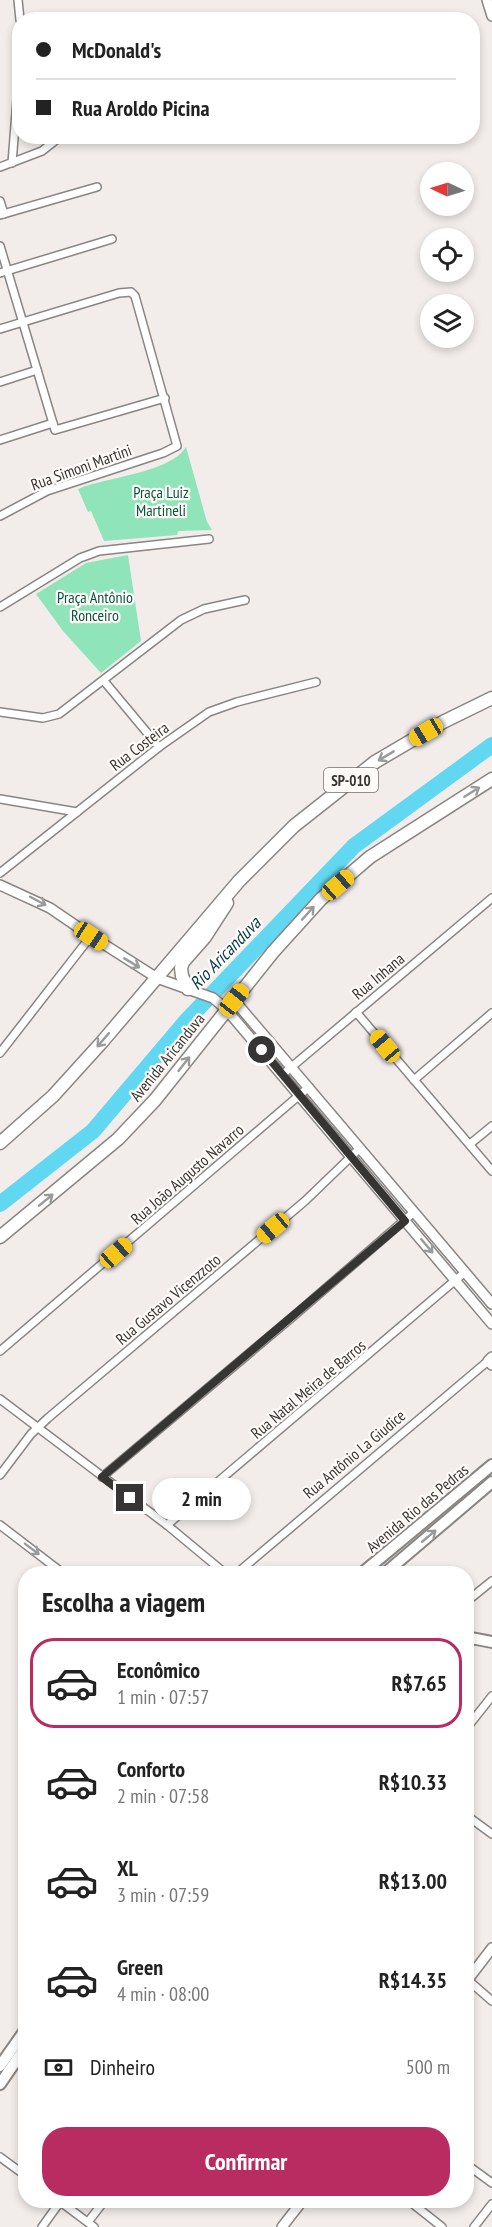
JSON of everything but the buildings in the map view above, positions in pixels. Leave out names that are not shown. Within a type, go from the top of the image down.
[{"type":"highway","name":"SP-010","points":[[0,1143],[52,1096],[157,978],[231,890],[294,826],[370,766],[443,722],[492,698]]},
{"type":"highway","name":"Avenida Aricanduva","points":[[0,1237],[118,1139],[155,1100],[230,1004],[321,899],[370,857],[492,779]]},
{"type":"highway","points":[[188,989],[181,968],[223,912],[231,890]]},
{"type":"main road","name":"Avenida Rio das Pedras","points":[[372,1566],[492,1465]]},
{"type":"main road","name":"Avenida Rio das Pedras","points":[[393,1566],[492,1482]]},
{"type":"main road","points":[[474,1638],[492,1642]]},
{"type":"main road","points":[[0,2066],[18,2040]]},
{"type":"main road","points":[[0,2084],[18,2058]]},
{"type":"street","points":[[487,0],[492,16]]},
{"type":"street","points":[[12,163],[14,144]]},
{"type":"street","points":[[0,168],[42,151],[51,144]]},
{"type":"street","points":[[0,201],[2,214],[97,187]]},
{"type":"street","points":[[4,272],[112,239]]},
{"type":"street","points":[[0,246],[4,272],[23,323],[55,430],[165,399],[135,296],[131,292],[119,293],[23,323],[0,329]]},
{"type":"street","points":[[0,382],[37,370]]},
{"type":"street","name":"Rua Simoni Martini","points":[[0,516],[47,491],[174,449],[177,444],[165,399]]},
{"type":"street","points":[[0,441],[53,423]]},
{"type":"street","points":[[0,607],[80,558],[99,551],[208,539]]},
{"type":"street","points":[[0,712],[43,717],[59,714],[181,620],[204,609],[245,600]]},
{"type":"street","points":[[104,681],[159,747]]},
{"type":"street","name":"Rua Costeira","points":[[0,873],[159,747],[209,712],[237,702],[316,682]]},
{"type":"street","points":[[0,799],[77,812]]},
{"type":"street","points":[[0,885],[50,908],[157,978],[230,1004],[292,1066],[359,1149],[492,1304]]},
{"type":"street","name":"Rua Inhana","points":[[282,1075],[492,898]]},
{"type":"street","points":[[0,1053],[91,936]]},
{"type":"street","points":[[230,1004],[282,1075],[492,1324]]},
{"type":"street","points":[[356,1011],[492,1171]]},
{"type":"street","points":[[414,1080],[492,1013]]},
{"type":"street","name":"Rua João Augusto Navarro","points":[[0,1350],[309,1087]]},
{"type":"street","points":[[470,1144],[492,1126]]},
{"type":"street","name":"Rua Gustavo Vicenzzoto","points":[[0,1475],[37,1428],[305,1201],[359,1149]]},
{"type":"street","points":[[102,1477],[414,1212]]},
{"type":"street","name":"Rua Natal Meira de Barros","points":[[167,1525],[465,1272]]},
{"type":"street","name":"Rua Antônio La Giudice","points":[[246,1566],[491,1361]]},
{"type":"street","points":[[0,1399],[167,1525],[216,1566]]},
{"type":"street","points":[[0,1525],[54,1566]]},
{"type":"street","points":[[474,1596],[492,1581]]},
{"type":"street","points":[[474,1719],[492,1696]]},
{"type":"street","points":[[474,1821],[492,1834]]},
{"type":"street","points":[[474,1972],[492,1948]]},
{"type":"street","points":[[474,1987],[492,2001]]},
{"type":"street","points":[[0,2157],[18,2169]]},
{"type":"street","points":[[474,2170],[492,2183]]},
{"type":"street","points":[[474,2227],[492,2204]]},
{"type":"street","points":[[42,2227],[54,2208]]},
{"type":"street","points":[[68,2208],[91,2225],[101,2208]]},
{"type":"street","points":[[282,2227],[297,2208]]},
{"type":"street","points":[[418,2208],[442,2227]]},
{"type":"green space","name":"Praça Luiz Martineli","points":[[186,447],[207,522],[212,530],[178,531],[177,535],[104,541],[78,489],[152,469],[178,456]]},
{"type":"green space","name":"Praça Antônio Ronceiro","points":[[128,555],[141,641],[101,673],[63,631],[36,594],[86,563]]},
{"type":"waterway","name":"Rio Aricanduva","points":[[0,1204],[93,1131],[187,1020],[354,846],[492,745]]},
{"type":"route","points":[[130,1498],[102,1477],[405,1221],[262,1050]]}]
